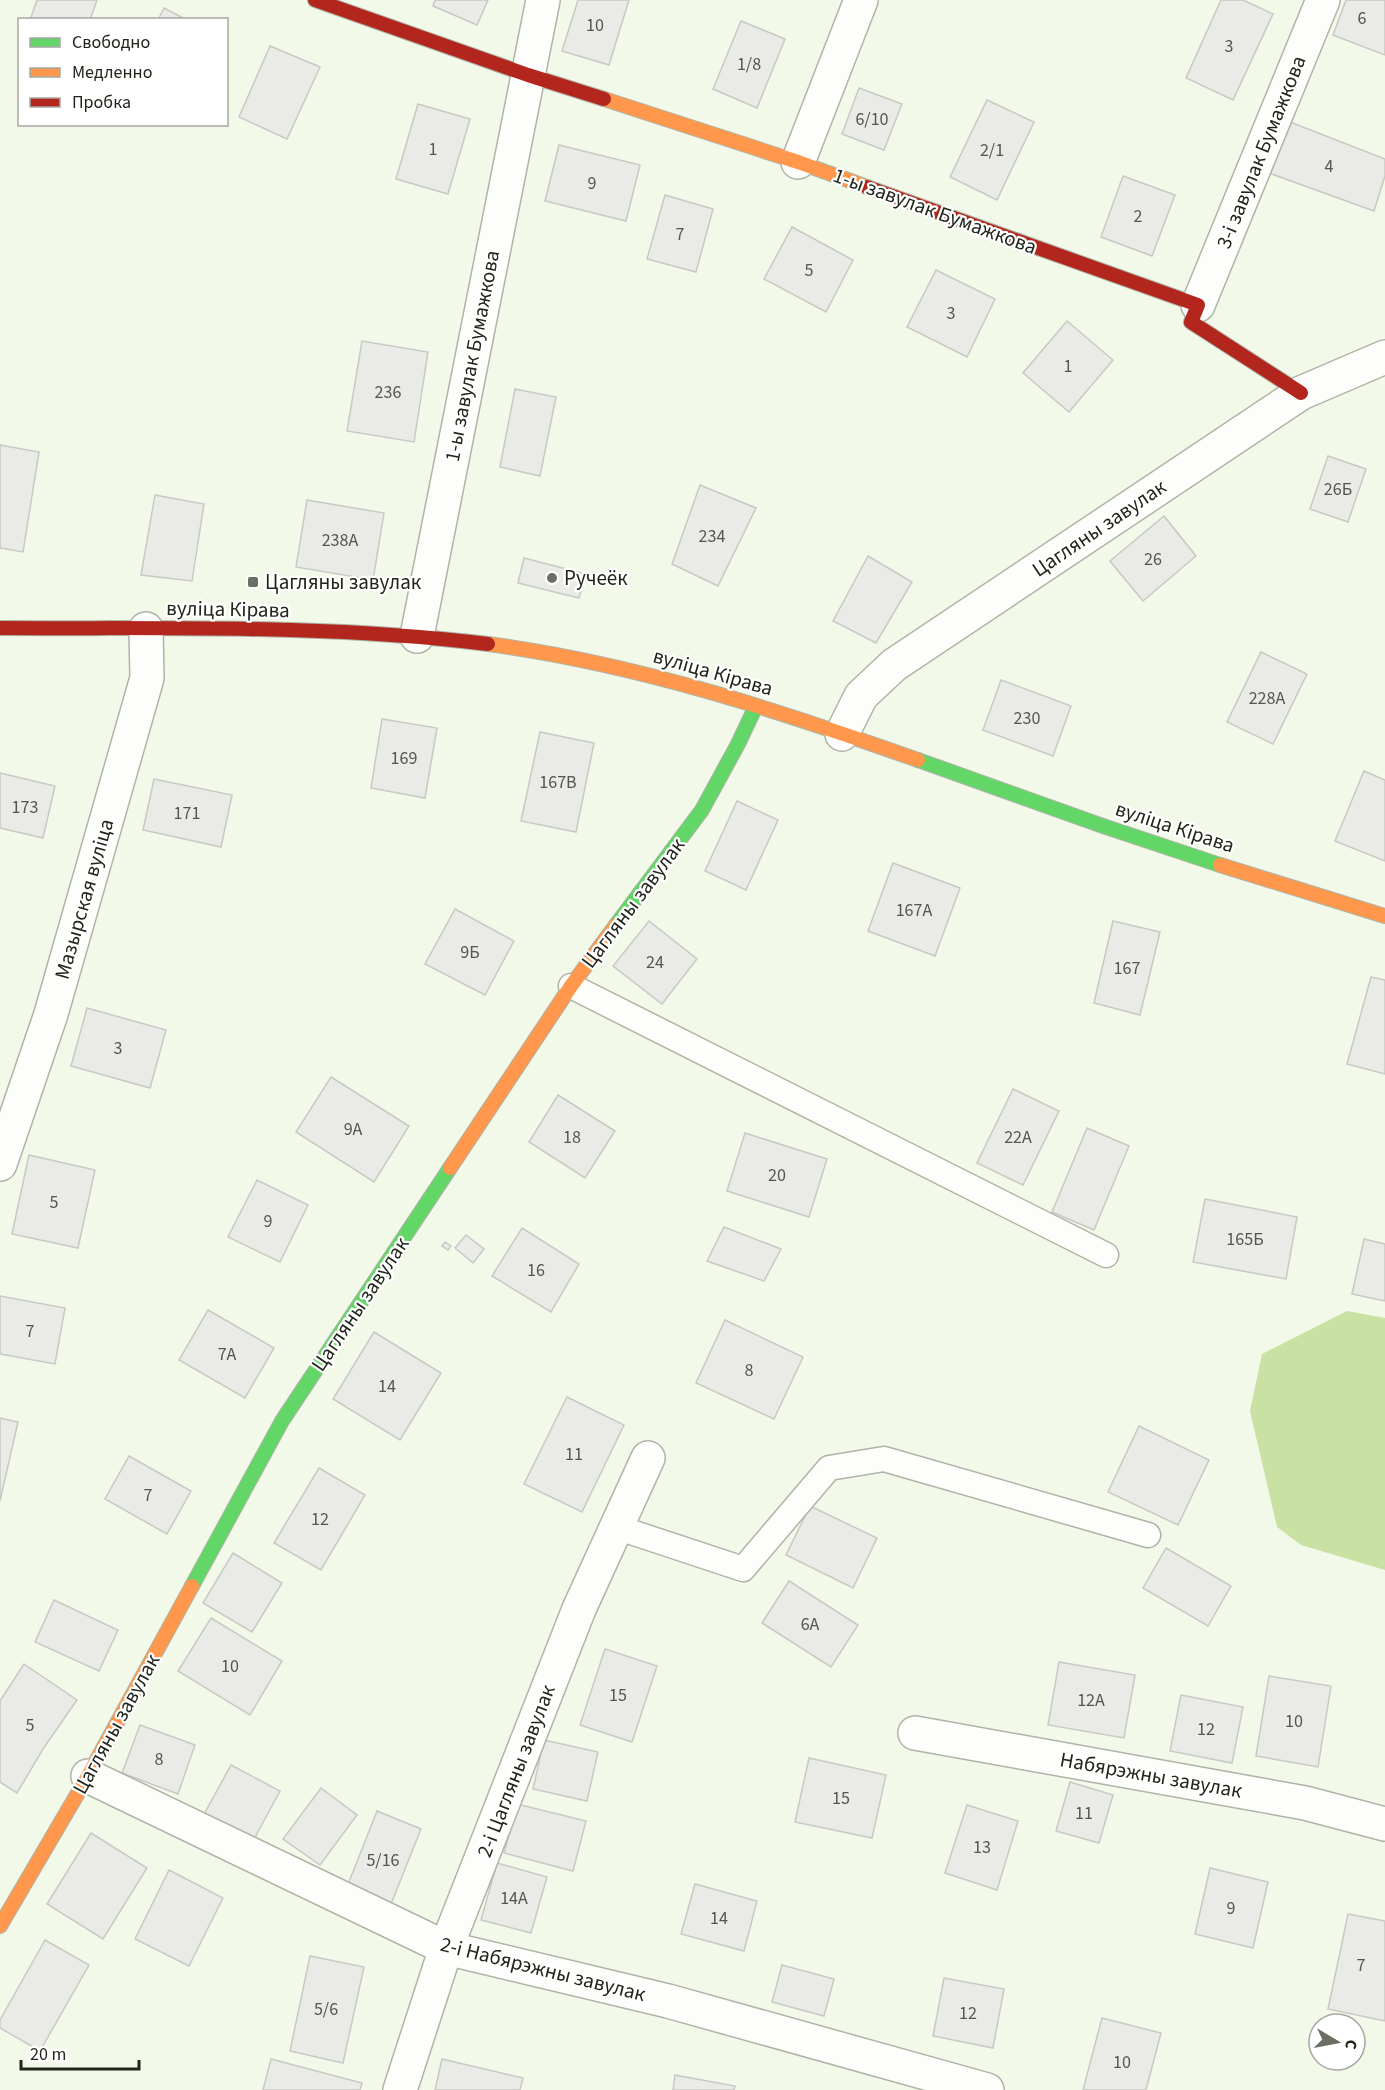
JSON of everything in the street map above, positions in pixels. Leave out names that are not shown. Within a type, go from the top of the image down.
[{"type":"street","points":[[315,0],[528,75]]},
{"type":"street","name":"1-ы завулак Бумажкова","points":[[417,636],[543,0]]},
{"type":"street","points":[[798,162],[861,0]]},
{"type":"street","name":"3-і завулак Бумажкова","points":[[1198,304],[1323,0]]},
{"type":"street","name":"1-ы завулак Бумажкова","points":[[528,75],[798,162],[1198,304]]},
{"type":"street","points":[[1198,304],[1191,322],[1301,393]]},
{"type":"street","name":"Цагляны завулак","points":[[842,734],[861,696],[894,665],[1301,393],[1385,357]]},
{"type":"street","name":"вуліца Кірава","points":[[0,628],[286,630],[417,636],[513,648],[607,664],[712,691],[1138,838],[1385,916]]},
{"type":"street","name":"Мазырская вуліца","points":[[0,1164],[51,1014],[147,678],[146,629]]},
{"type":"street","name":"Цагляны завулак","points":[[0,1926],[88,1776],[282,1421],[571,986],[702,810],[756,706]]},
{"type":"street","name":"2-і Цагляны завулак","points":[[400,2090],[446,1948],[579,1609],[648,1458]]},
{"type":"street","name":"Набярэжны завулак","points":[[915,1733],[1305,1803],[1385,1824]]},
{"type":"street","name":"2-і Набярэжны завулак","points":[[88,1776],[446,1948],[668,2001],[987,2090]]},
{"type":"lane","points":[[571,986],[1106,1255]]},
{"type":"lane","points":[[616,1527],[743,1569],[829,1468],[884,1459],[1148,1535]]},
{"type":"shaded area","points":[[1347,1311],[1385,1318],[1385,1570],[1301,1545],[1277,1527],[1250,1411],[1262,1354]]},
{"type":"building","points":[[37,0],[97,0],[91,18],[31,18]]},
{"type":"building","points":[[435,0],[488,0],[477,25],[433,6]]},
{"type":"building","points":[[578,0],[629,0],[609,65],[562,51]]},
{"type":"building","points":[[1221,0],[1243,0],[1273,14],[1233,100],[1186,78]]},
{"type":"building","points":[[1346,0],[1385,0],[1385,55],[1333,35]]},
{"type":"building","points":[[164,8],[183,18],[159,18]]},
{"type":"building","points":[[741,21],[785,39],[757,108],[713,89]]},
{"type":"building","points":[[270,46],[320,67],[287,139],[239,117]]},
{"type":"building","points":[[859,88],[902,104],[884,150],[842,134]]},
{"type":"building","points":[[987,100],[1034,122],[997,200],[950,177]]},
{"type":"building","points":[[418,104],[470,119],[448,194],[396,179]]},
{"type":"building","points":[[1290,122],[1385,159],[1385,176],[1374,211],[1269,173]]},
{"type":"building","points":[[559,145],[640,165],[626,221],[545,201]]},
{"type":"building","points":[[1123,176],[1175,195],[1152,256],[1101,237]]},
{"type":"building","points":[[665,195],[713,209],[696,272],[647,259]]},
{"type":"building","points":[[792,227],[853,260],[826,312],[764,279]]},
{"type":"building","points":[[936,270],[995,299],[967,357],[907,327]]},
{"type":"building","points":[[1067,321],[1113,360],[1069,412],[1023,373]]},
{"type":"building","points":[[362,341],[428,352],[414,442],[347,431]]},
{"type":"building","points":[[515,389],[556,397],[540,476],[500,467]]},
{"type":"building","points":[[0,445],[39,452],[23,552],[0,548]]},
{"type":"building","points":[[1328,456],[1366,469],[1348,522],[1310,509]]},
{"type":"building","points":[[700,485],[756,508],[718,586],[672,564]]},
{"type":"building","points":[[155,495],[204,504],[192,581],[141,575]]},
{"type":"building","points":[[307,500],[384,513],[373,580],[296,567]]},
{"type":"building","points":[[1164,516],[1196,556],[1143,601],[1110,561]]},
{"type":"building","points":[[868,556],[912,582],[876,643],[833,621]]},
{"type":"building","name":"Ручеёк","points":[[524,558],[586,574],[579,598],[518,583]]},
{"type":"building","points":[[1261,652],[1307,674],[1273,744],[1227,722]]},
{"type":"building","points":[[1001,680],[1071,706],[1053,756],[983,730]]},
{"type":"building","points":[[382,719],[437,728],[425,798],[371,788]]},
{"type":"building","points":[[540,732],[594,743],[576,832],[521,821]]},
{"type":"building","points":[[1364,771],[1385,780],[1385,861],[1335,841]]},
{"type":"building","points":[[0,773],[55,786],[43,838],[0,828]]},
{"type":"building","points":[[154,779],[232,795],[221,847],[143,830]]},
{"type":"building","points":[[737,801],[778,820],[746,890],[705,871]]},
{"type":"building","points":[[893,863],[960,888],[935,956],[868,931]]},
{"type":"building","points":[[455,909],[514,941],[485,995],[425,964]]},
{"type":"building","points":[[649,921],[697,959],[662,1004],[613,966]]},
{"type":"building","points":[[1113,921],[1160,932],[1140,1015],[1094,1003]]},
{"type":"building","points":[[1371,977],[1385,980],[1385,1074],[1347,1064]]},
{"type":"building","points":[[87,1008],[166,1030],[150,1088],[71,1066]]},
{"type":"building","points":[[331,1077],[409,1126],[374,1182],[296,1132]]},
{"type":"building","points":[[1013,1089],[1059,1111],[1023,1185],[977,1163]]},
{"type":"building","points":[[558,1095],[615,1131],[585,1178],[529,1142]]},
{"type":"building","points":[[1087,1128],[1129,1146],[1094,1230],[1052,1212]]},
{"type":"building","points":[[745,1133],[827,1159],[809,1217],[727,1191]]},
{"type":"building","points":[[29,1155],[95,1170],[78,1248],[12,1234]]},
{"type":"building","points":[[257,1180],[308,1205],[280,1262],[228,1237]]},
{"type":"building","points":[[1205,1199],[1297,1217],[1286,1279],[1193,1262]]},
{"type":"building","points":[[724,1227],[781,1249],[764,1281],[707,1261]]},
{"type":"building","points":[[522,1228],[579,1264],[551,1312],[492,1276]]},
{"type":"building","points":[[466,1235],[484,1249],[473,1263],[455,1248]]},
{"type":"building","points":[[1364,1239],[1385,1244],[1385,1301],[1352,1294]]},
{"type":"building","points":[[445,1242],[451,1246],[448,1250],[442,1246]]},
{"type":"building","points":[[0,1296],[65,1308],[55,1364],[0,1354]]},
{"type":"building","points":[[208,1310],[274,1348],[245,1398],[179,1360]]},
{"type":"building","points":[[725,1320],[803,1357],[774,1419],[696,1383]]},
{"type":"building","points":[[374,1332],[441,1373],[400,1440],[333,1399]]},
{"type":"building","points":[[567,1397],[624,1425],[582,1512],[524,1484]]},
{"type":"building","points":[[0,1418],[18,1422],[0,1501]]},
{"type":"building","points":[[1139,1426],[1209,1460],[1178,1525],[1108,1492]]},
{"type":"building","points":[[129,1456],[191,1491],[167,1534],[105,1499]]},
{"type":"building","points":[[319,1468],[365,1495],[321,1570],[274,1543]]},
{"type":"building","points":[[810,1506],[877,1538],[853,1588],[786,1555]]},
{"type":"building","points":[[1166,1548],[1231,1586],[1208,1626],[1143,1588]]},
{"type":"building","points":[[233,1553],[282,1583],[252,1632],[203,1603]]},
{"type":"building","points":[[789,1581],[858,1625],[831,1667],[762,1623]]},
{"type":"building","points":[[54,1600],[118,1630],[99,1671],[35,1642]]},
{"type":"building","points":[[211,1618],[282,1661],[250,1715],[178,1671]]},
{"type":"building","points":[[605,1649],[657,1666],[632,1742],[580,1725]]},
{"type":"building","points":[[1059,1662],[1135,1675],[1124,1738],[1048,1725]]},
{"type":"building","points":[[24,1664],[77,1700],[43,1749],[17,1793],[0,1782],[0,1701]]},
{"type":"building","points":[[1269,1676],[1331,1686],[1318,1767],[1256,1756]]},
{"type":"building","points":[[1181,1695],[1243,1707],[1232,1763],[1170,1751]]},
{"type":"building","points":[[140,1725],[195,1745],[178,1794],[122,1773]]},
{"type":"building","points":[[544,1740],[598,1752],[587,1801],[533,1789]]},
{"type":"building","points":[[809,1758],[886,1775],[872,1838],[795,1822]]},
{"type":"building","points":[[231,1765],[280,1791],[252,1843],[203,1816]]},
{"type":"building","points":[[1070,1782],[1113,1795],[1099,1843],[1056,1831]]},
{"type":"building","points":[[321,1788],[357,1815],[320,1865],[283,1839]]},
{"type":"building","points":[[517,1804],[586,1821],[573,1871],[504,1853]]},
{"type":"building","points":[[967,1805],[1018,1821],[997,1890],[945,1873]]},
{"type":"building","points":[[377,1811],[421,1829],[389,1909],[345,1892]]},
{"type":"building","points":[[91,1833],[147,1868],[103,1939],[47,1904]]},
{"type":"building","points":[[497,1863],[547,1877],[531,1933],[481,1920]]},
{"type":"building","points":[[1210,1868],[1268,1882],[1253,1948],[1195,1934]]},
{"type":"building","points":[[169,1870],[223,1898],[189,1966],[135,1939]]},
{"type":"building","points":[[695,1884],[757,1901],[744,1951],[681,1934]]},
{"type":"building","points":[[1348,1914],[1385,1921],[1385,2021],[1367,2017],[1367,2012],[1342,2012],[1328,2009]]},
{"type":"building","points":[[45,1940],[89,1965],[40,2051],[0,2028],[0,2020]]},
{"type":"building","points":[[310,1956],[364,1967],[343,2063],[290,2051]]},
{"type":"building","points":[[782,1965],[834,1979],[824,2016],[772,2002]]},
{"type":"building","points":[[944,1978],[1004,1989],[993,2048],[933,2036]]},
{"type":"building","points":[[1102,2018],[1161,2033],[1146,2090],[1083,2090]]},
{"type":"building","points":[[271,2059],[362,2083],[360,2090],[263,2090]]},
{"type":"building","points":[[442,2059],[523,2078],[520,2090],[435,2090]]},
{"type":"building","points":[[675,2075],[735,2086],[734,2090],[673,2090]]},
{"type":"traffic: fast","points":[[616,925],[702,810],[756,706]]},
{"type":"traffic: fast","points":[[918,760],[1220,865]]},
{"type":"traffic: fast","points":[[192,1586],[282,1421],[450,1168]]},
{"type":"traffic: slow","points":[[604,99],[798,162],[867,187]]},
{"type":"traffic: slow","points":[[488,644],[652,676],[759,707],[918,760]]},
{"type":"traffic: slow","points":[[1220,865],[1385,916]]},
{"type":"traffic: slow","points":[[450,1168],[571,986],[616,925]]},
{"type":"traffic: slow","points":[[0,1926],[88,1776],[192,1586]]},
{"type":"traffic: jam","points":[[315,0],[528,75],[604,99]]},
{"type":"traffic: jam","points":[[867,187],[1198,305],[1191,322],[1301,393]]},
{"type":"traffic: jam","points":[[0,628],[305,630],[488,644]]},
{"type":"place","name":"Ручеёк","points":[[552,578]]},
{"type":"place","name":"Цагляны завулак","points":[[253,582]]}]
